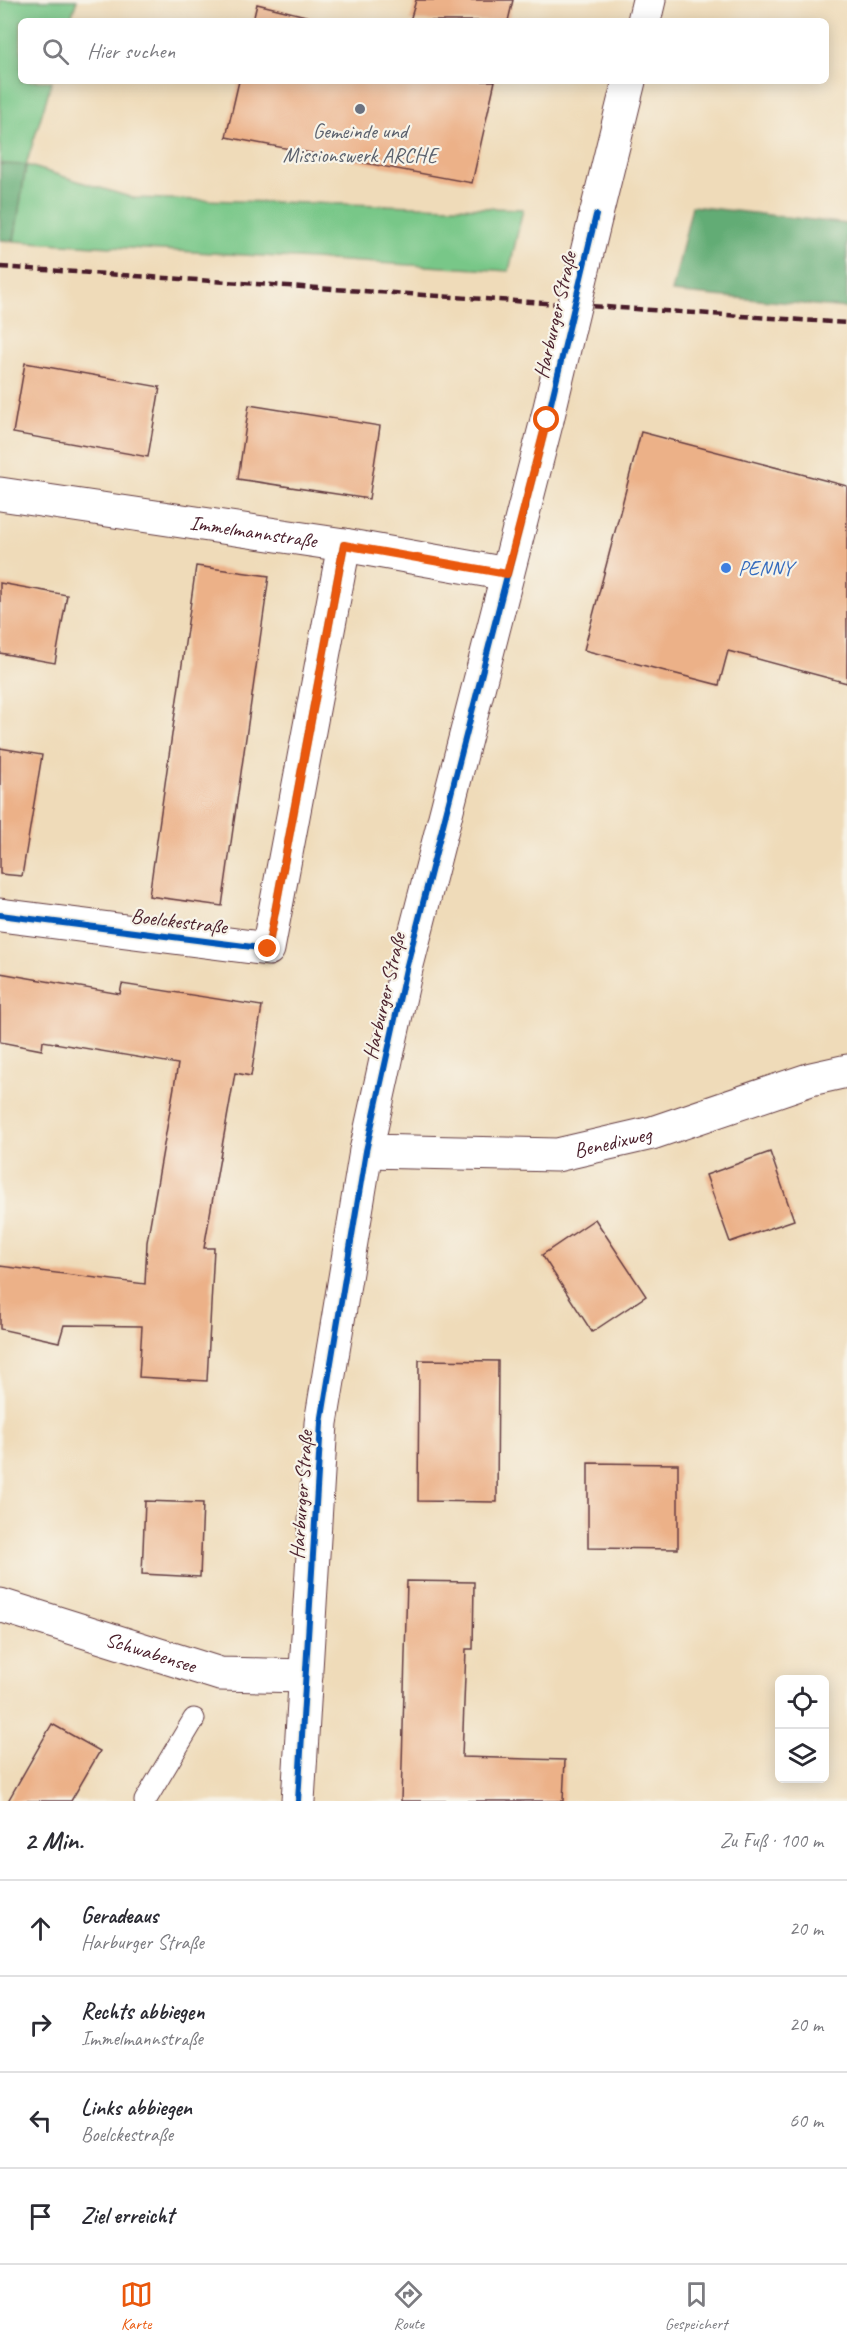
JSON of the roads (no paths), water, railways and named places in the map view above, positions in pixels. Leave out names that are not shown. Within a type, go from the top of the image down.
[{"type":"street","points":[[645,18],[649,0]]},
{"type":"street","name":"Harburger Straße","points":[[298,1801],[321,1423],[366,1151],[406,969],[547,420],[628,84]]},
{"type":"street","name":"Immelmannstraße","points":[[0,494],[344,545],[507,574]]},
{"type":"street","name":"Boelckestraße","points":[[0,915],[268,949],[344,545]]},
{"type":"street","name":"Benedixweg","points":[[366,1151],[557,1155],[652,1133],[811,1079],[847,1071]]},
{"type":"street","name":"Schwabensee","points":[[0,1605],[220,1674],[306,1676]]},
{"type":"lane","points":[[145,1801],[194,1719]]},
{"type":"railway","points":[[0,267],[847,323]]},
{"type":"place","name":"Gemeinde und Missionswerk ARCHE","points":[[360,109]]},
{"type":"place","name":"PENNY","points":[[726,568]]}]
